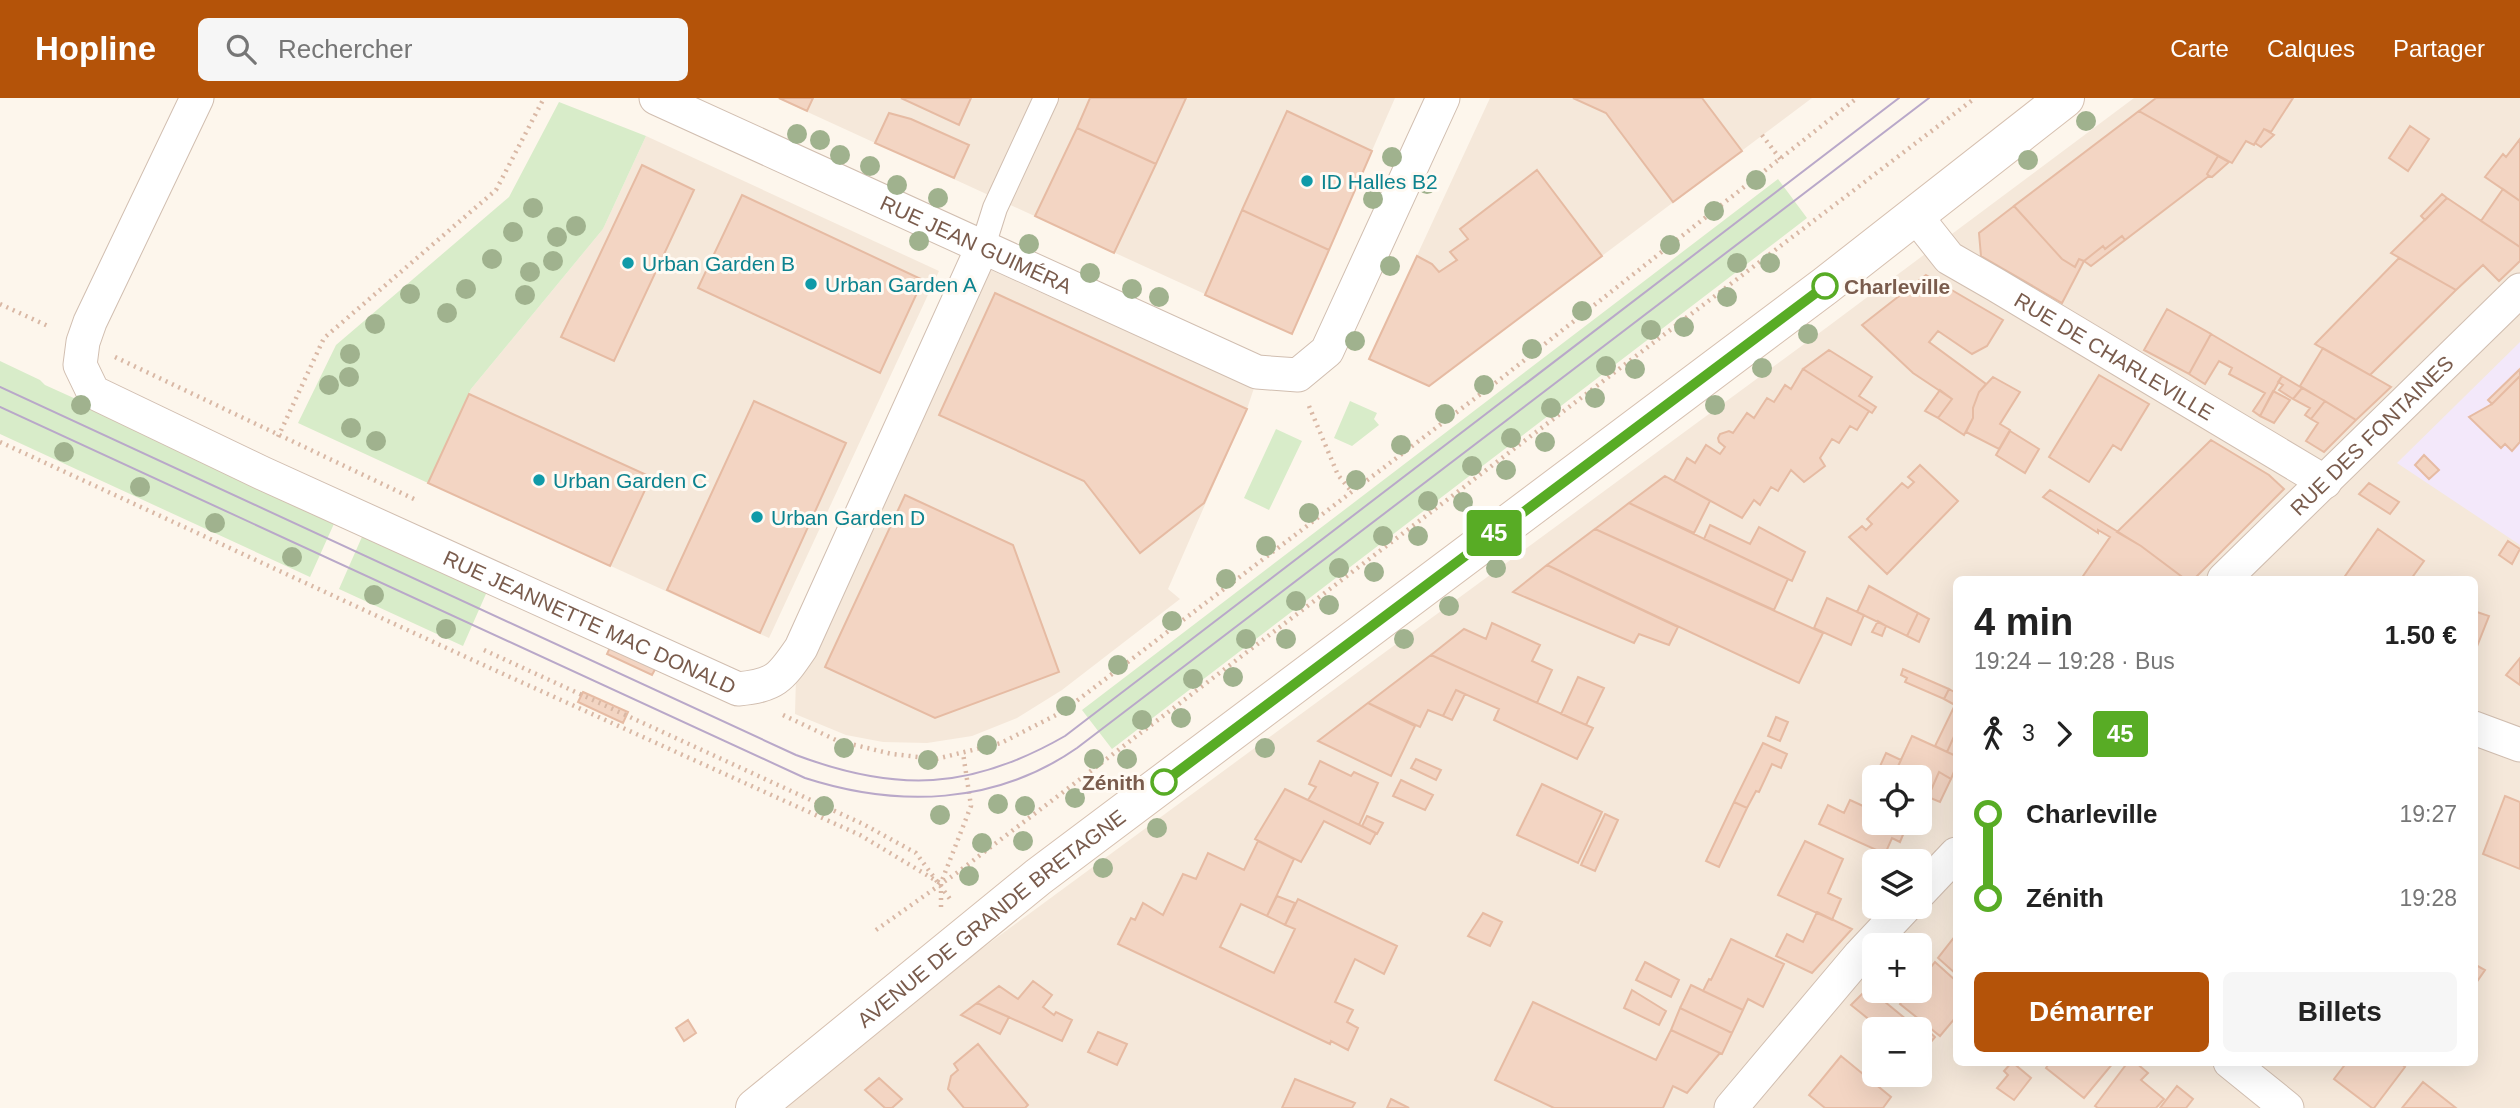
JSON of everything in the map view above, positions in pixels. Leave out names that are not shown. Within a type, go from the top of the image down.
[{"type":"main road","name":"AVENUE DE GRANDE BRETAGNE","points":[[755,1108],[1038,877],[1825,286],[2065,98]]},
{"type":"street","name":"RUE JEANNETTE MAC DONALD","points":[[197,98],[83,342],[79,365],[93,392],[262,473],[738,690],[765,686],[785,670],[801,648],[983,246]]},
{"type":"street","name":"RUE JEAN GUIMÉRA","points":[[656,98],[1257,372],[1303,390]]},
{"type":"street","points":[[983,246],[995,208],[1046,98]]},
{"type":"street","points":[[1303,390],[1327,351],[1443,98]]},
{"type":"street","name":"RUE DE CHARLEVILLE","points":[[1915,215],[1941,250],[1957,264],[2325,482]]},
{"type":"street","name":"RUE DES FONTAINES","points":[[2227,576],[2520,290]]},
{"type":"street","points":[[2478,730],[2520,746]]},
{"type":"street","points":[[1932,879],[1953,857]]},
{"type":"street","points":[[1731,1108],[1860,955],[1894,919]]},
{"type":"street","points":[[2235,1066],[2287,1108]]},
{"type":"path","points":[[287,418],[324,338],[496,190],[544,98]]},
{"type":"path","points":[[780,714],[838,741],[892,754],[936,759],[1001,743],[1062,712],[1352,492],[1857,98]]},
{"type":"path","points":[[876,930],[1975,98]]},
{"type":"path","points":[[1762,135],[1780,160]]},
{"type":"path","points":[[0,304],[416,500]]},
{"type":"path","points":[[1303,390],[1338,475],[1352,492]]},
{"type":"path","points":[[0,442],[860,835],[941,883]]},
{"type":"path","points":[[484,650],[863,824],[916,853],[941,883],[954,905]]},
{"type":"path","points":[[941,915],[941,883],[971,806],[963,753]]},
{"type":"shaded area","points":[[777,98],[1395,98],[1292,334]]},
{"type":"shaded area","points":[[1490,98],[1812,98],[1429,386],[1369,359]]},
{"type":"shaded area","points":[[2134,98],[2520,98],[2520,1108],[765,1108],[1826,328]]},
{"type":"shaded area","points":[[646,136],[939,271],[769,638],[428,483],[471,389],[603,229]]},
{"type":"shaded area","points":[[986,268],[1254,388],[1168,589],[1180,599],[1062,690],[1017,718],[972,736],[927,743],[883,742],[846,735],[795,714],[796,677]]},
{"type":"shaded area","points":[[2520,342],[2520,545],[2397,463]]},
{"type":"green space","points":[[559,102],[646,136],[603,229],[471,389],[428,483],[298,423],[336,345],[509,197]]},
{"type":"green space","points":[[1778,179],[1807,218],[1112,749],[1082,710]]},
{"type":"green space","points":[[0,361],[45,385],[337,517],[310,577],[0,434]]},
{"type":"green space","points":[[1350,401],[1377,413],[1374,419],[1379,425],[1352,446],[1334,438]]},
{"type":"green space","points":[[1276,429],[1302,441],[1269,510],[1244,498]]},
{"type":"green space","points":[[365,530],[489,587],[463,646],[339,589]]},
{"type":"building","points":[[779,98],[813,98],[807,111]]},
{"type":"building","points":[[901,98],[971,98],[959,125]]},
{"type":"building","points":[[1090,98],[1186,98],[1156,164],[1077,128]]},
{"type":"building","points":[[1573,98],[1702,98],[1742,151],[1673,202],[1606,113]]},
{"type":"building","points":[[2156,98],[2293,98],[2271,132],[2264,129],[2254,145],[2246,141],[2232,163],[2139,111]]},
{"type":"building","name":"ID Halles B2","points":[[1287,111],[1372,151],[1329,250],[1242,210]]},
{"type":"building","points":[[2139,111],[2218,156],[2207,174],[2209,176],[2125,240],[2122,236],[2105,249],[2103,246],[2084,261],[2079,259],[2075,267],[2062,259],[2014,206]]},
{"type":"building","points":[[889,113],[911,119],[969,145],[954,178],[875,143]]},
{"type":"building","points":[[2410,126],[2429,139],[2408,171],[2389,158]]},
{"type":"building","points":[[1077,128],[1156,164],[1114,253],[1035,216]]},
{"type":"building","points":[[2264,129],[2274,135],[2261,147],[2255,143]]},
{"type":"building","points":[[2520,139],[2520,201],[2485,177],[2503,154],[2506,157]]},
{"type":"building","points":[[2218,156],[2229,162],[2212,177],[2209,176],[2207,174]]},
{"type":"building","name":"Urban Garden B","points":[[642,165],[694,190],[614,361],[561,337]]},
{"type":"building","points":[[1537,170],[1602,256],[1429,386],[1369,359],[1417,256],[1432,264],[1439,272],[1457,260],[1450,252],[1468,239],[1460,229]]},
{"type":"building","points":[[2503,189],[2520,201],[2520,247],[2481,221]]},
{"type":"building","points":[[2442,194],[2447,198],[2425,220],[2421,216]]},
{"type":"building","name":"Urban Garden A","points":[[742,195],[923,280],[880,373],[698,288]]},
{"type":"building","points":[[2447,198],[2520,247],[2520,261],[2499,281],[2483,265],[2456,290],[2391,253]]},
{"type":"building","points":[[2014,206],[2062,259],[2075,267],[2079,259],[2084,261],[2062,303],[1981,256],[1979,233]]},
{"type":"building","points":[[1242,210],[1329,250],[1292,334],[1205,295]]},
{"type":"building","points":[[2122,236],[2125,240],[2091,266],[2084,261],[2103,246],[2105,249]]},
{"type":"building","points":[[2399,258],[2456,290],[2370,375],[2315,344]]},
{"type":"building","points":[[1926,275],[2003,320],[1987,346],[1972,354],[1938,331],[1929,342],[1986,384],[1979,392],[1973,408],[1973,418],[1964,435],[1938,418],[1952,399],[1913,373],[1862,325]]},
{"type":"building","points":[[995,293],[1247,409],[1204,503],[1140,553],[1084,481],[939,415]]},
{"type":"building","points":[[2167,309],[2211,334],[2189,374],[2144,350]]},
{"type":"building","points":[[2211,334],[2282,376],[2260,416],[2253,411],[2265,393],[2229,374],[2232,368],[2219,361],[2205,384],[2189,374]]},
{"type":"building","points":[[2323,348],[2391,387],[2356,420],[2300,386]]},
{"type":"building","points":[[1829,350],[1872,377],[1859,396],[1876,407],[1872,413],[1803,369]]},
{"type":"building","points":[[1803,369],[1869,411],[1857,430],[1850,426],[1839,443],[1832,439],[1820,458],[1825,466],[1804,482],[1791,470],[1778,491],[1771,487],[1760,505],[1754,500],[1742,518],[1674,481],[1687,458],[1695,463],[1706,445],[1720,454],[1725,447],[1719,442],[1720,434],[1729,431],[1733,433],[1747,413],[1754,418],[1767,398],[1774,402],[1785,385],[1791,389]]},
{"type":"building","points":[[2520,369],[2520,376],[2492,404],[2488,400]]},
{"type":"building","points":[[2099,375],[2149,404],[2121,450],[2113,445],[2089,482],[2049,457]]},
{"type":"building","points":[[2282,376],[2302,388],[2293,399],[2279,390],[2283,385],[2278,382]]},
{"type":"building","points":[[2520,376],[2520,442],[2512,451],[2505,444],[2501,448],[2469,417],[2492,404]]},
{"type":"building","points":[[1993,377],[2020,392],[2000,424],[2010,430],[1999,449],[1966,432],[1973,418],[1973,408],[1979,392]]},
{"type":"building","points":[[2302,388],[2325,401],[2311,419],[2305,415],[2310,408],[2293,399]]},
{"type":"building","points":[[1940,390],[1952,399],[1938,418],[1925,411]]},
{"type":"building","points":[[2273,391],[2290,400],[2274,423],[2260,416]]},
{"type":"building","name":"Urban Garden C","points":[[469,394],[651,477],[610,566],[428,483]]},
{"type":"building","name":"Urban Garden D","points":[[754,401],[846,443],[760,633],[667,590]]},
{"type":"building","points":[[2325,401],[2356,420],[2324,452],[2306,441],[2318,423],[2311,419]]},
{"type":"building","points":[[2010,431],[2039,449],[2025,473],[1996,455]]},
{"type":"building","points":[[2211,440],[2269,475],[2284,489],[2197,576],[2181,576],[2117,532]]},
{"type":"building","points":[[2424,455],[2439,470],[2429,479],[2415,465]]},
{"type":"building","points":[[1920,465],[1958,501],[1887,574],[1849,537],[1862,526],[1866,530],[1872,524],[1867,519],[1902,483],[1908,488],[1914,482],[1908,477]]},
{"type":"building","points":[[1665,476],[1710,501],[1694,533],[1629,503]]},
{"type":"building","points":[[2369,483],[2399,502],[2390,514],[2359,494]]},
{"type":"building","points":[[2050,490],[2141,546],[2181,576],[2083,576],[2110,537],[2098,530],[2098,533],[2043,497]]},
{"type":"building","points":[[905,495],[1013,545],[1059,672],[935,718],[825,667]]},
{"type":"building","points":[[1629,503],[1788,579],[1774,610],[1595,529]]},
{"type":"building","points":[[1710,525],[1750,544],[1759,527],[1805,552],[1792,581],[1704,539]]},
{"type":"building","points":[[1595,529],[1823,633],[1799,683],[1547,565]]},
{"type":"building","points":[[2378,529],[2424,561],[2413,576],[2345,576]]},
{"type":"building","points":[[2508,541],[2520,549],[2512,564],[2499,555]]},
{"type":"building","points":[[1547,565],[1678,627],[1669,645],[1639,634],[1634,643],[1513,592]]},
{"type":"building","points":[[1869,586],[1918,613],[1907,636],[1857,612]]},
{"type":"building","points":[[1827,598],[1864,615],[1851,645],[1814,628]]},
{"type":"building","points":[[2478,612],[2489,616],[2478,644]]},
{"type":"building","points":[[1918,613],[1929,619],[1919,642],[1907,636]]},
{"type":"building","points":[[1878,621],[1886,626],[1882,636],[1872,632]]},
{"type":"building","points":[[1492,623],[1540,645],[1532,661],[1552,670],[1537,703],[1431,655],[1464,629],[1486,639]]},
{"type":"building","points":[[612,643],[658,664],[652,675],[607,654]]},
{"type":"building","points":[[1431,655],[1593,728],[1577,759],[1494,720],[1499,709],[1456,690],[1443,716],[1428,710],[1420,727],[1368,703]]},
{"type":"building","points":[[2520,658],[2520,685],[2506,675]]},
{"type":"building","points":[[1903,669],[1949,689],[1944,699],[1905,682],[1907,678],[1901,675]]},
{"type":"building","points":[[1578,677],[1604,688],[1586,725],[1561,714]]},
{"type":"building","points":[[1949,689],[1953,691],[1953,704],[1944,699]]},
{"type":"building","points":[[1456,690],[1465,694],[1452,720],[1443,716]]},
{"type":"building","points":[[583,692],[628,712],[623,723],[578,702]]},
{"type":"building","points":[[1368,703],[1415,726],[1391,776],[1318,741]]},
{"type":"building","points":[[1953,709],[1953,739],[1947,752],[1935,746]]},
{"type":"building","points":[[1776,717],[1788,722],[1780,741],[1768,736]]},
{"type":"building","points":[[1912,736],[1953,755],[1951,779],[1939,772],[1932,788],[1932,765],[1899,765]]},
{"type":"building","points":[[1953,739],[1953,755],[1947,752]]},
{"type":"building","points":[[1763,743],[1787,754],[1781,768],[1772,764],[1759,792],[1756,791],[1747,808],[1734,802]]},
{"type":"building","points":[[1886,753],[1901,760],[1899,765],[1881,765]]},
{"type":"building","points":[[1416,759],[1441,770],[1436,780],[1411,768]]},
{"type":"building","points":[[1320,761],[1351,776],[1354,772],[1378,783],[1359,825],[1308,800],[1316,787],[1309,784]]},
{"type":"building","points":[[1939,772],[1951,779],[1940,802],[1932,799],[1932,788]]},
{"type":"building","points":[[1401,780],[1433,795],[1425,810],[1393,796]]},
{"type":"building","points":[[1542,784],[1602,812],[1578,863],[1517,835]]},
{"type":"building","points":[[1285,789],[1376,833],[1370,844],[1324,821],[1301,862],[1255,839]]},
{"type":"building","points":[[2505,796],[2520,802],[2520,869],[2483,854]]},
{"type":"building","points":[[1850,800],[1862,806],[1862,835],[1903,835],[1900,842],[1892,838],[1887,849],[1874,849],[1819,824],[1828,805],[1844,813]]},
{"type":"building","points":[[1734,802],[1747,808],[1719,867],[1706,861]]},
{"type":"building","points":[[1605,814],[1618,820],[1595,871],[1581,865]]},
{"type":"building","points":[[1367,816],[1383,823],[1377,834],[1362,826]]},
{"type":"building","points":[[1258,841],[1294,859],[1267,916],[1241,904],[1220,947],[1274,973],[1295,929],[1285,925],[1298,899],[1397,946],[1384,974],[1355,959],[1335,1002],[1353,1010],[1347,1022],[1358,1028],[1348,1050],[1118,944],[1131,918],[1135,920],[1143,903],[1163,915],[1183,874],[1196,879],[1208,853],[1244,870]]},
{"type":"building","points":[[1805,841],[1843,859],[1828,893],[1841,899],[1832,920],[1778,895]]},
{"type":"building","points":[[1277,896],[1295,903],[1285,925],[1267,916]]},
{"type":"building","points":[[1817,912],[1852,929],[1812,973],[1776,956],[1787,934],[1803,942]]},
{"type":"building","points":[[1483,913],[1502,922],[1490,946],[1468,936]]},
{"type":"building","points":[[1731,939],[1784,964],[1763,1007],[1748,999],[1743,1010],[1703,991]]},
{"type":"building","points":[[1953,939],[1953,971],[1938,958]]},
{"type":"building","points":[[1645,962],[1679,980],[1671,997],[1636,980]]},
{"type":"building","points":[[1935,962],[1953,978],[1953,1021],[1940,1036],[1932,1030],[1932,1017],[1916,1017],[1900,1004],[1932,1003],[1932,966]]},
{"type":"building","points":[[2478,966],[2485,970],[2478,980]]},
{"type":"building","points":[[1033,981],[1052,995],[1043,1007],[1054,1015],[1056,1012],[1072,1020],[1062,1041],[977,1003],[999,986],[1018,999]]},
{"type":"building","points":[[1691,985],[1743,1010],[1732,1033],[1680,1008]]},
{"type":"building","points":[[1632,990],[1666,1011],[1659,1025],[1624,1008]]},
{"type":"building","points":[[1862,994],[1862,1003],[1886,1003],[1903,1017],[1866,1017],[1851,1005]]},
{"type":"building","points":[[1533,1002],[1656,1060],[1671,1030],[1720,1053],[1687,1093],[1673,1086],[1663,1108],[1554,1108],[1495,1080]]},
{"type":"building","points":[[977,1003],[1009,1017],[1000,1034],[961,1015]]},
{"type":"building","points":[[1680,1008],[1732,1033],[1722,1054],[1671,1030]]},
{"type":"building","points":[[688,1020],[696,1033],[684,1041],[676,1028]]},
{"type":"building","points":[[1098,1032],[1127,1044],[1117,1065],[1088,1052]]},
{"type":"building","points":[[978,1044],[1028,1105],[1025,1108],[964,1108],[948,1089],[951,1076],[958,1070],[954,1064]]},
{"type":"building","points":[[1841,1056],[1862,1073],[1862,1087],[1879,1087],[1891,1097],[1883,1108],[1825,1108],[1809,1095]]},
{"type":"building","points":[[2008,1066],[2017,1066],[2031,1078],[2014,1100],[1997,1088],[2008,1075],[2004,1071]]},
{"type":"building","points":[[2047,1066],[2111,1066],[2084,1098],[2046,1068]]},
{"type":"building","points":[[2125,1066],[2140,1066],[2148,1073],[2141,1080],[2164,1099],[2156,1108],[2095,1106]]},
{"type":"building","points":[[2344,1066],[2405,1067],[2374,1108],[2334,1079]]},
{"type":"building","points":[[879,1078],[902,1099],[892,1108],[885,1108],[865,1090]]},
{"type":"building","points":[[1295,1079],[1355,1103],[1352,1108],[1282,1108]]},
{"type":"building","points":[[2423,1082],[2456,1108],[2402,1108]]},
{"type":"building","points":[[2177,1086],[2193,1099],[2186,1108],[2160,1108]]},
{"type":"building","points":[[1391,1099],[1409,1108],[1387,1108]]},
{"type":"tram line","points":[[0,387],[796,755],[867,776],[901,780],[965,776],[1031,754],[1065,736],[1899,98]]},
{"type":"tram line","points":[[0,407],[805,778],[875,794],[945,796],[1013,781],[1046,767],[1077,748],[1929,98]]},
{"type":"bus line","name":"45","points":[[1164,782],[1825,286]]},
{"type":"place","name":"ID Halles B2","points":[[1307,181]]},
{"type":"place","name":"Urban Garden B","points":[[628,263]]},
{"type":"place","name":"Urban Garden A","points":[[811,284]]},
{"type":"place","name":"Charleville","points":[[1825,286]]},
{"type":"place","name":"Urban Garden C","points":[[539,480]]},
{"type":"place","name":"Urban Garden D","points":[[757,517]]},
{"type":"place","name":"Zénith","points":[[1164,782]]}]
